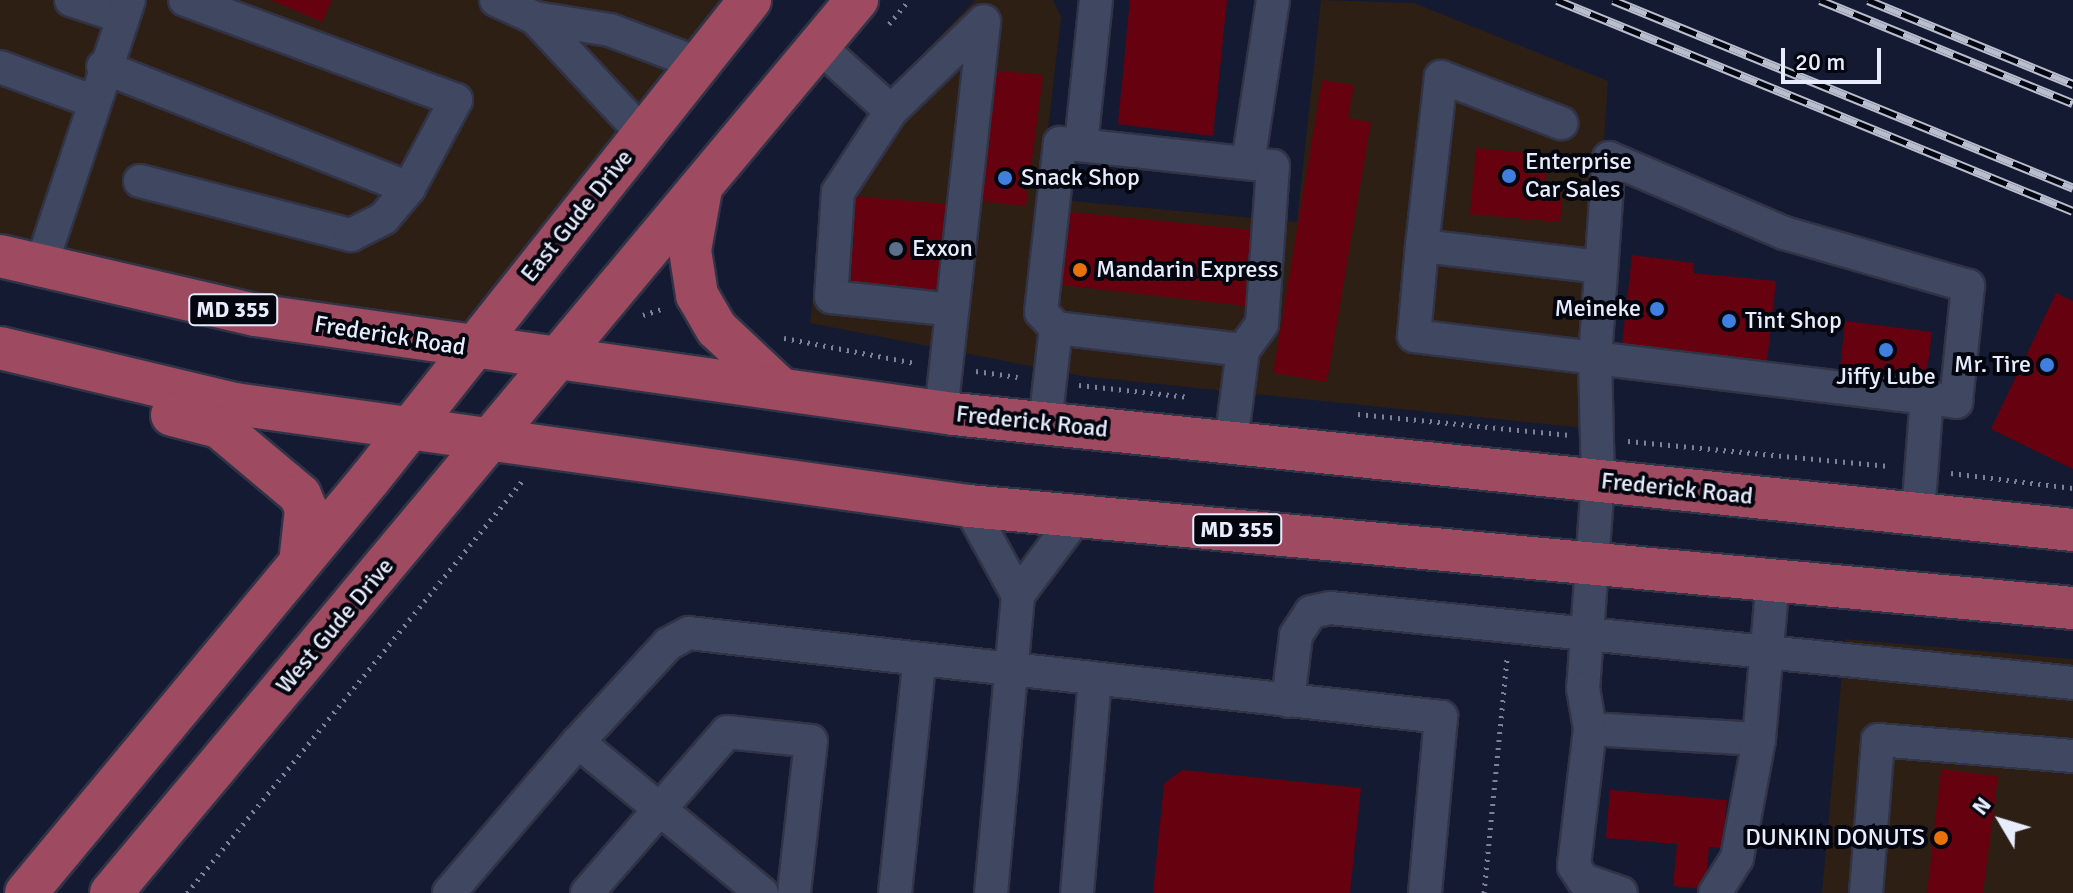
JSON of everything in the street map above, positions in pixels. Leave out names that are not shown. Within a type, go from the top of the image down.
[{"type":"main road","name":"East Gude Drive","points":[[403,430],[750,0]]},
{"type":"main road","points":[[557,358],[857,0]]},
{"type":"main road","points":[[702,185],[690,250],[697,295],[717,329],[781,389]]},
{"type":"main road","name":"Frederick Road","points":[[0,256],[255,315],[469,349],[557,358],[941,412],[2073,530]]},
{"type":"main road","name":"MD 355","points":[[0,348],[105,369],[235,404],[403,430],[969,506],[2073,608]]},
{"type":"main road","name":"West Gude Drive","points":[[111,893],[492,440],[557,358]]},
{"type":"main road","points":[[105,369],[167,413],[219,427],[292,486],[306,509],[300,563]]},
{"type":"main road","points":[[26,893],[300,563],[403,430]]},
{"type":"lane","points":[[41,266],[103,67],[126,9],[71,0]]},
{"type":"lane","points":[[140,181],[351,235],[384,218],[409,188],[456,100],[185,0]]},
{"type":"lane","points":[[496,0],[535,18],[610,30],[700,64]]},
{"type":"lane","points":[[1081,145],[1096,0]]},
{"type":"lane","points":[[1248,163],[1273,0]]},
{"type":"lane","points":[[535,18],[643,134]]},
{"type":"lane","points":[[941,412],[984,21],[891,111],[838,192],[831,297],[952,310]]},
{"type":"lane","points":[[819,46],[891,111]]},
{"type":"lane","points":[[0,67],[92,101]]},
{"type":"lane","points":[[103,67],[409,188]]},
{"type":"lane","points":[[1561,123],[1441,77],[1414,336],[1595,358],[1927,398],[1956,402],[1968,286],[1784,233],[1609,158],[1595,358],[1598,481],[1583,688],[1590,729],[1574,866],[1583,880],[1621,893]]},
{"type":"lane","points":[[1231,443],[1243,350],[1262,324],[1273,166],[1060,143],[1041,312],[1056,328],[1243,350]]},
{"type":"lane","points":[[1422,246],[1601,267]]},
{"type":"lane","points":[[1045,424],[1056,328]]},
{"type":"lane","points":[[1918,514],[1927,398]]},
{"type":"lane","points":[[969,506],[1018,595],[1014,671],[991,893]]},
{"type":"lane","points":[[1018,595],[1077,516]]},
{"type":"lane","points":[[1715,893],[1737,858],[1759,739],[1773,579]]},
{"type":"lane","points":[[1288,701],[1296,635],[1311,612],[1589,634],[2073,683]]},
{"type":"lane","points":[[449,893],[578,742],[668,644],[689,633],[919,663],[1441,717],[1425,893]]},
{"type":"lane","points":[[895,893],[919,663]]},
{"type":"lane","points":[[1077,893],[1095,680]]},
{"type":"lane","points":[[1590,729],[1759,739]]},
{"type":"lane","points":[[587,893],[727,732],[811,741],[794,893]]},
{"type":"lane","points":[[1866,893],[1878,740],[2073,756]]},
{"type":"lane","points":[[578,742],[762,893]]},
{"type":"path","points":[[774,337],[1050,381],[1236,402]]},
{"type":"path","points":[[1346,413],[1921,469],[2073,488]]},
{"type":"path","points":[[1484,893],[1511,627]]},
{"type":"shaded area","points":[[0,0],[750,0],[469,349],[0,256]]},
{"type":"shaded area","points":[[975,0],[1053,0],[1061,17],[1040,198],[1297,222],[1321,0],[1414,3],[1608,81],[1585,428],[1082,376],[810,323],[826,183],[898,80]]},
{"type":"shaded area","points":[[1845,639],[2073,659],[2073,893],[1822,893]]},
{"type":"building","points":[[271,0],[332,0],[322,22]]},
{"type":"building","points":[[1130,0],[1227,0],[1213,136],[1118,124]]},
{"type":"building","points":[[994,70],[1043,75],[1026,206],[978,201]]},
{"type":"building","points":[[1322,80],[1354,85],[1348,118],[1371,122],[1327,382],[1273,373]]},
{"type":"building","name":"Enterprise Car Sales","points":[[1476,148],[1548,155],[1544,197],[1562,198],[1560,222],[1470,214]]},
{"type":"building","name":"Exxon","points":[[854,196],[948,204],[939,303],[845,295]]},
{"type":"building","points":[[1070,212],[1253,230],[1246,306],[1062,285]]},
{"type":"building","points":[[1632,255],[1694,263],[1693,273],[1776,281],[1767,361],[1622,346]]},
{"type":"building","name":"Mr. Tire","points":[[2056,293],[2073,301],[2073,469],[1991,429]]},
{"type":"building","name":"Jiffy Lube","points":[[1845,321],[1932,332],[1926,379],[1840,369]]},
{"type":"building","points":[[1941,769],[1998,776],[1983,893],[1927,893]]},
{"type":"building","points":[[1182,770],[1361,788],[1350,893],[1153,893],[1164,784]]},
{"type":"building","points":[[1610,790],[1727,800],[1722,848],[1709,847],[1705,889],[1673,886],[1677,844],[1606,838]]},
{"type":"railway","points":[[1557,0],[2073,211]]},
{"type":"railway","points":[[1613,0],[2073,188]]},
{"type":"railway","points":[[1820,0],[2073,103]]},
{"type":"railway","points":[[1868,0],[2073,84]]},
{"type":"place","name":"Enterprise Car Sales","points":[[1509,176]]},
{"type":"place","name":"Snack Shop","points":[[1005,178]]},
{"type":"place","name":"Exxon","points":[[896,249]]},
{"type":"place","name":"Mandarin Express","points":[[1080,270]]},
{"type":"place","name":"Meineke","points":[[1657,309]]},
{"type":"place","name":"Tint Shop","points":[[1729,321]]},
{"type":"place","name":"Jiffy Lube","points":[[1886,350]]},
{"type":"place","name":"Mr. Tire","points":[[2047,365]]},
{"type":"place","name":"DUNKIN DONUTS","points":[[1941,838]]}]
